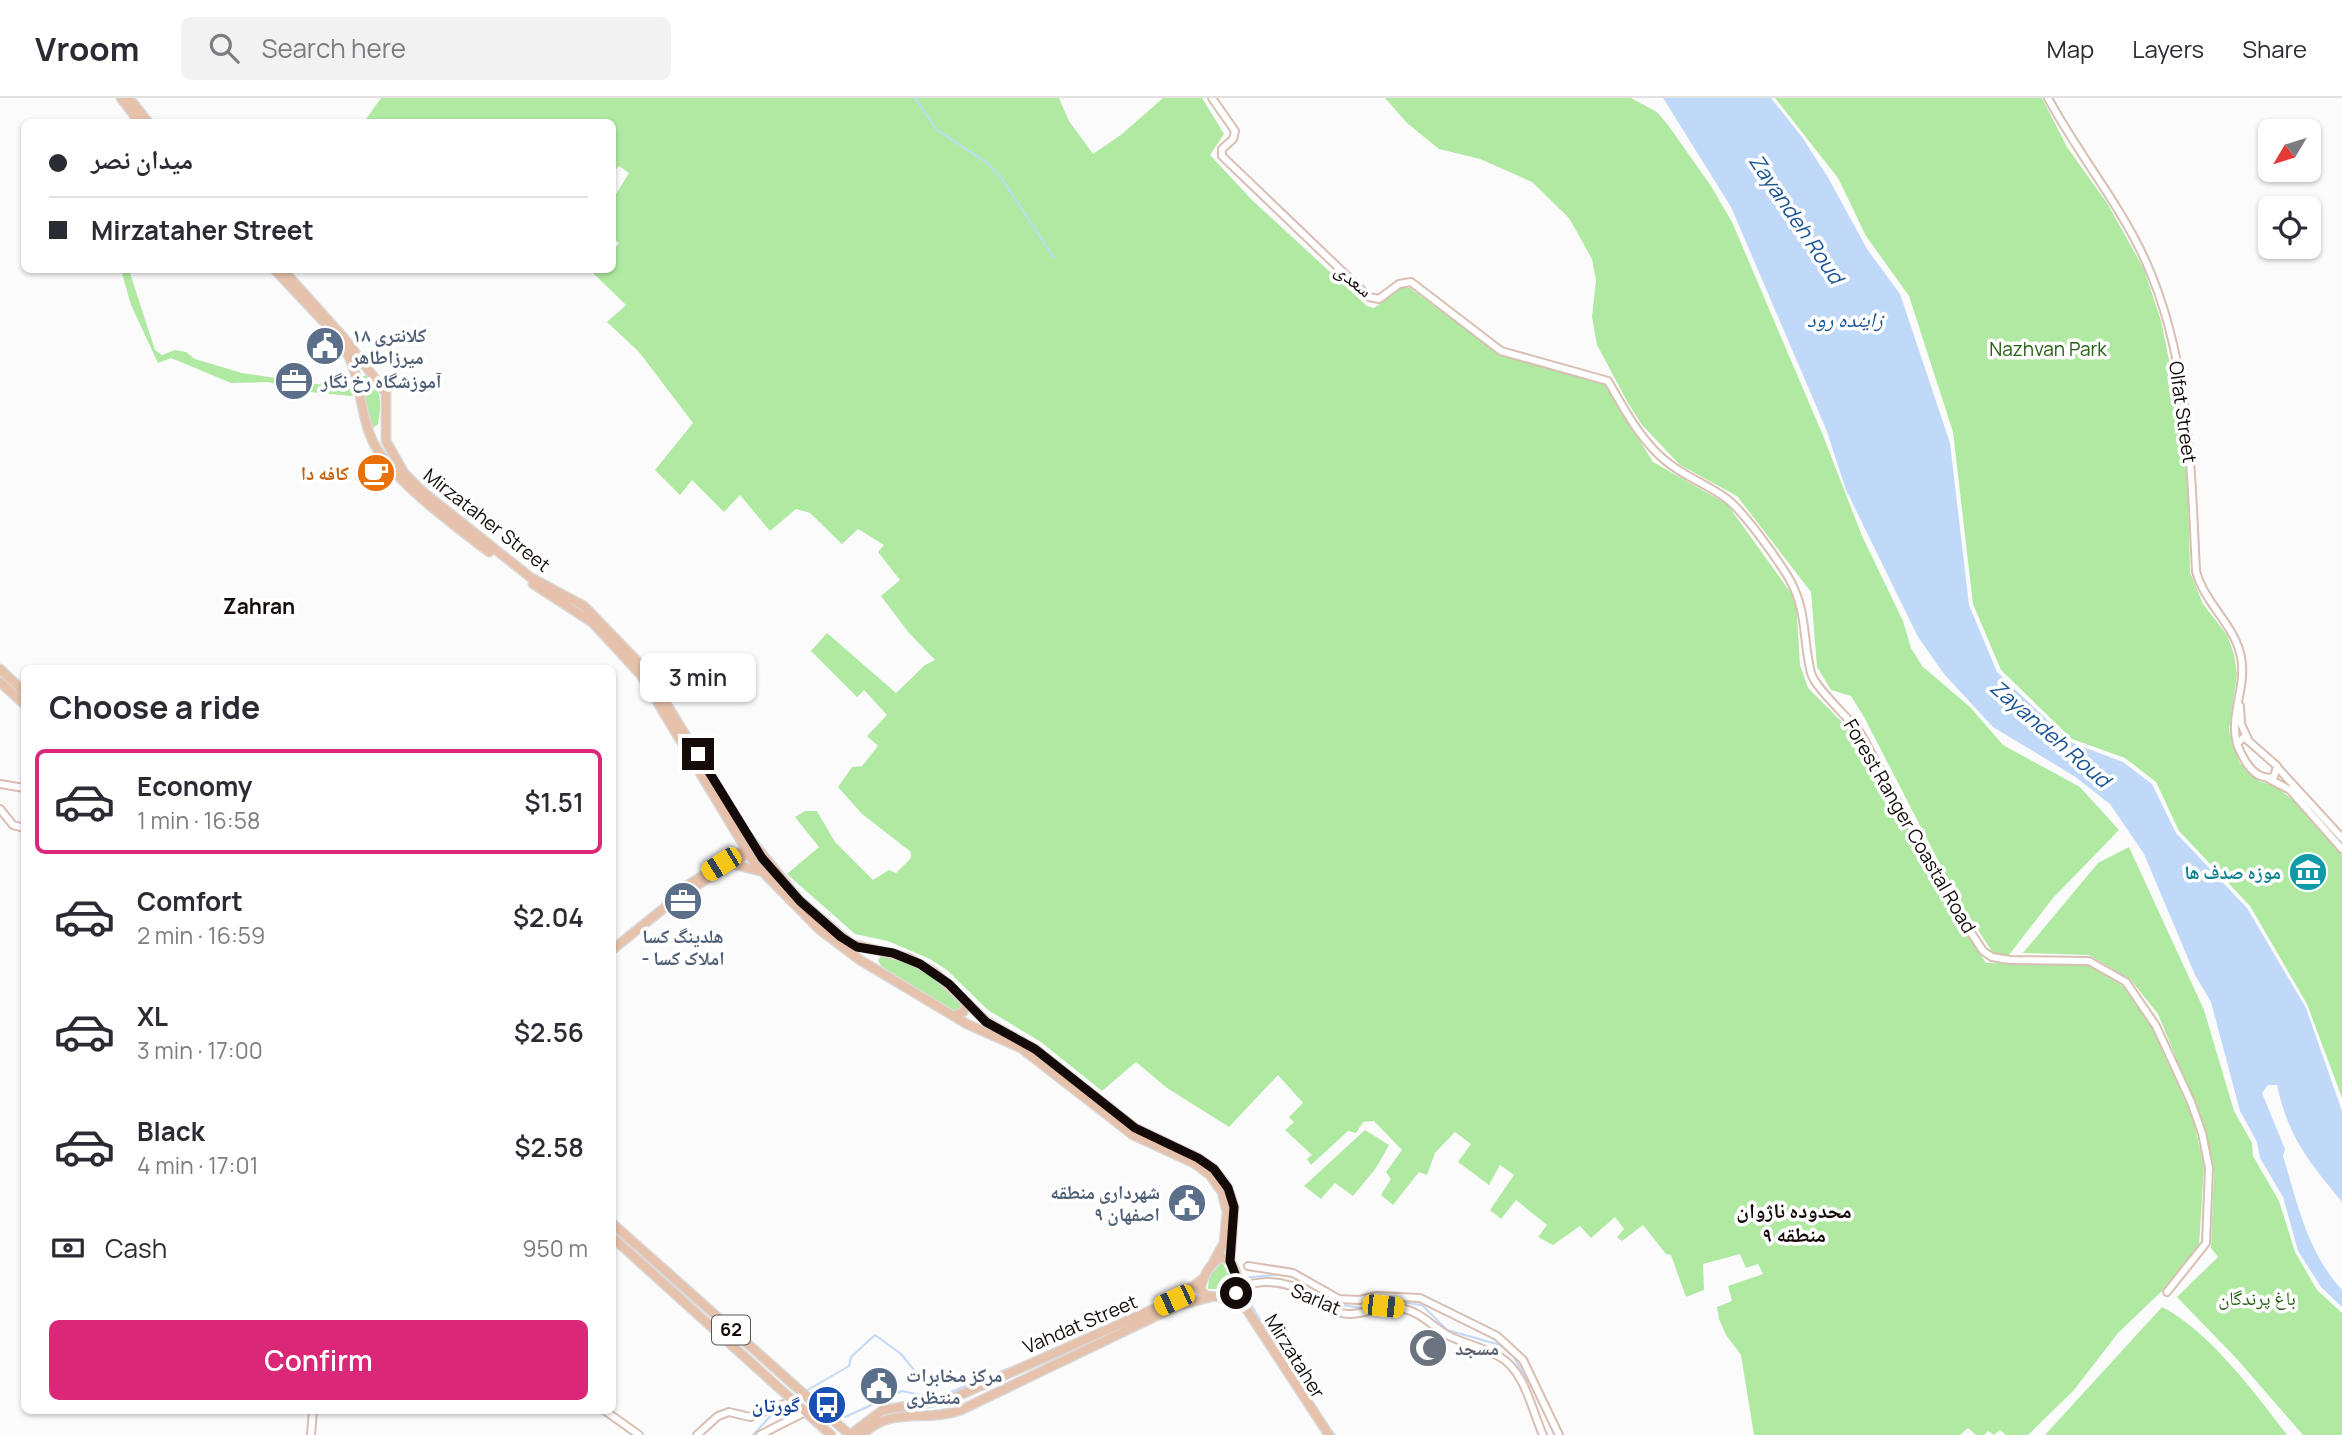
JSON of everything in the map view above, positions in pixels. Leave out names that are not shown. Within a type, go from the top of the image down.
[{"type":"main road","points":[[121,98],[137,119]]},
{"type":"main road","points":[[129,98],[146,119]]},
{"type":"main road","name":"Mirzataher Street","points":[[278,273],[340,341],[355,375],[368,431],[375,446],[418,496],[515,572],[567,600]]},
{"type":"main road","name":"Mirzataher Street","points":[[286,273],[368,369],[388,399],[385,427],[389,448],[414,484],[530,577],[579,607],[654,681],[751,850]]},
{"type":"main road","points":[[355,375],[368,369]]},
{"type":"main road","points":[[368,431],[385,427]]},
{"type":"main road","name":"Mirzataher Street","points":[[579,607],[651,687],[739,840],[824,923],[851,944],[920,964],[968,1003],[986,1022],[1035,1049],[1135,1128],[1198,1158],[1214,1169],[1228,1188],[1234,1207],[1230,1261]]},
{"type":"main road","points":[[0,669],[21,689]]},
{"type":"main road","points":[[0,682],[21,702]]},
{"type":"main road","points":[[733,860],[739,840]]},
{"type":"main road","points":[[616,947],[682,894],[751,850],[762,871],[819,929],[876,970],[981,1032],[1021,1048],[1120,1126],[1151,1144],[1194,1163],[1210,1175],[1222,1192],[1227,1212],[1223,1242],[1200,1289],[1211,1297]]},
{"type":"main road","points":[[733,860],[762,871]]},
{"type":"main road","points":[[876,970],[873,958],[878,951]]},
{"type":"main road","points":[[954,1016],[963,1012],[968,1003]]},
{"type":"main road","name":"62","points":[[616,1227],[850,1435]]},
{"type":"main road","name":"62","points":[[616,1241],[831,1435]]},
{"type":"main road","points":[[1213,1263],[1222,1257],[1230,1261]]},
{"type":"main road","name":"Mirzataher","points":[[1230,1261],[1238,1291],[1329,1435]]},
{"type":"main road","name":"Vahdat Street","points":[[864,1431],[892,1406],[950,1399],[1001,1375],[1089,1340],[1174,1300],[1203,1279]]},
{"type":"main road","name":"Vahdat Street","points":[[850,1435],[889,1418],[954,1412],[1177,1306],[1238,1291]]},
{"type":"main road","points":[[1021,1367],[1017,1372],[1025,1379]]},
{"type":"main road","points":[[1001,1375],[1010,1377],[1009,1386]]},
{"type":"main road","points":[[836,1422],[864,1431]]},
{"type":"street","name":"سعدی","points":[[1212,98],[1235,131],[1233,139],[1222,149],[1222,156],[1369,298],[1379,299],[1399,284],[1411,282],[1501,351],[1608,381]]},
{"type":"street","name":"Olfat Street","points":[[2048,98],[2146,261],[2173,346],[2187,424],[2196,571],[2206,597],[2237,644],[2242,668],[2234,732],[2237,744]]},
{"type":"street","name":"Forest Ranger Coastal Road","points":[[1608,381],[1627,414],[1655,451],[1692,480],[1730,501],[1787,575],[1802,602],[1811,674],[1820,690],[1844,711],[1861,734],[1953,905],[1983,951],[1992,957],[2010,960],[2089,961],[2126,982],[2146,1008],[2191,1102],[2202,1133],[2209,1168],[2206,1243],[2167,1292]]},
{"type":"street","points":[[2240,691],[2241,724],[2248,739],[2291,779],[2342,838]]},
{"type":"street","points":[[2248,739],[2240,739],[2237,744],[2252,770],[2284,786],[2342,849]]},
{"type":"street","points":[[2269,779],[2276,775],[2277,766]]},
{"type":"street","points":[[2284,786],[2283,780],[2291,779]]},
{"type":"street","points":[[0,784],[21,788]]},
{"type":"street","points":[[0,809],[13,825],[21,827]]},
{"type":"street","points":[[1248,1266],[1258,1275]]},
{"type":"street","points":[[1238,1291],[1258,1275],[1293,1275],[1339,1298],[1420,1298],[1512,1346],[1523,1360],[1559,1435]]},
{"type":"street","name":"Sarlat","points":[[1258,1275],[1307,1293],[1339,1313],[1360,1312],[1383,1306],[1404,1308],[1421,1315],[1449,1336],[1502,1358],[1512,1365],[1518,1376],[1543,1435]]},
{"type":"street","points":[[1291,1287],[1293,1275]]},
{"type":"street","points":[[698,1435],[706,1426],[729,1412],[750,1417],[792,1401]]},
{"type":"street","points":[[760,1435],[805,1412]]},
{"type":"street","points":[[312,1435],[313,1414]]},
{"type":"street","points":[[610,1414],[639,1435]]},
{"type":"green space","points":[[381,98],[1059,98],[1069,121],[1093,154],[1122,134],[1163,98],[1202,98],[1224,134],[1210,155],[1252,200],[1367,306],[1374,308],[1401,288],[1410,288],[1499,354],[1605,385],[1653,462],[1727,504],[1796,600],[1800,665],[1808,688],[1848,728],[1874,767],[1950,910],[1986,963],[2088,964],[2130,991],[2151,1026],[2194,1123],[2204,1166],[2199,1246],[2163,1290],[2118,1333],[2074,1390],[2028,1435],[2006,1435],[2000,1430],[1994,1435],[1988,1431],[1984,1435],[1976,1435],[1968,1428],[1960,1435],[1754,1435],[1741,1355],[1726,1335],[1717,1307],[1732,1301],[1728,1286],[1763,1274],[1758,1264],[1746,1268],[1740,1254],[1703,1264],[1704,1290],[1686,1297],[1671,1255],[1666,1254],[1643,1225],[1622,1241],[1617,1237],[1624,1229],[1615,1217],[1591,1238],[1580,1226],[1553,1245],[1538,1237],[1547,1225],[1516,1200],[1501,1219],[1490,1210],[1514,1175],[1500,1165],[1489,1185],[1458,1162],[1471,1144],[1455,1132],[1435,1153],[1427,1175],[1419,1172],[1393,1205],[1381,1195],[1391,1179],[1386,1172],[1402,1150],[1374,1121],[1363,1122],[1356,1133],[1348,1131],[1311,1165],[1307,1159],[1312,1155],[1285,1130],[1294,1122],[1289,1117],[1303,1103],[1278,1075],[1229,1127],[1167,1088],[1136,1062],[1102,1091],[1041,1042],[988,1010],[947,970],[930,959],[888,941],[855,934],[787,874],[819,847],[795,817],[805,811],[817,811],[835,842],[873,880],[889,870],[896,873],[911,858],[911,852],[862,814],[838,787],[852,767],[862,766],[878,746],[867,736],[887,715],[864,690],[857,697],[811,651],[827,633],[896,693],[925,665],[935,660],[909,633],[881,596],[900,580],[878,552],[884,545],[858,529],[842,544],[810,513],[796,509],[770,531],[740,495],[724,512],[692,480],[680,495],[655,470],[693,423],[639,352],[607,322],[626,305],[593,273],[616,273],[616,247],[619,243],[616,240],[616,194],[629,173],[619,166],[616,169],[616,119],[366,119]]},
{"type":"green space","points":[[1385,98],[1631,98],[1657,112],[1668,125],[1711,186],[1732,222],[1824,438],[1862,536],[1903,621],[1911,648],[1922,666],[1970,707],[2003,745],[2080,787],[2119,830],[2053,898],[2009,955],[1993,953],[1958,899],[1851,696],[1831,690],[1817,667],[1811,592],[1737,496],[1680,465],[1642,425],[1628,403],[1597,345],[1592,317],[1596,280],[1592,259],[1569,218],[1532,182],[1480,159],[1439,149],[1407,123]]},
{"type":"green space","name":"Nazhvan Park","points":[[1775,98],[2042,98],[2067,147],[2107,203],[2144,269],[2161,321],[2187,446],[2190,572],[2203,604],[2227,635],[2234,654],[2237,674],[2229,730],[2240,763],[2260,782],[2274,785],[2294,801],[2342,855],[2342,1098],[2307,1004],[2250,906],[2179,831],[2156,782],[2125,758],[2072,739],[2001,670],[1973,604],[1953,432],[1909,296],[1866,236],[1838,178]]},
{"type":"green space","points":[[122,273],[130,273],[155,350],[162,355],[175,350],[186,352],[195,359],[242,373],[351,389],[359,393],[351,396],[310,392],[268,382],[231,383],[171,358],[158,363],[131,305]]},
{"type":"green space","points":[[367,375],[380,398],[378,424],[373,428],[370,426],[360,377]]},
{"type":"green space","name":"باغ پرندگان","points":[[2129,847],[2204,1010],[2234,1111],[2252,1143],[2253,1156],[2279,1201],[2295,1252],[2317,1290],[2342,1313],[2342,1435],[2303,1435],[2236,1358],[2177,1297],[2218,1257],[2211,1248],[2214,1171],[2205,1128],[2158,1014],[2130,979],[2089,955],[2023,953],[2098,863]]},
{"type":"green space","points":[[882,955],[916,967],[940,981],[950,989],[962,1007],[955,1012],[881,966],[878,960]]},
{"type":"green space","points":[[1365,1130],[1389,1145],[1376,1168],[1353,1196],[1335,1183],[1321,1199],[1304,1186]]},
{"type":"green space","points":[[1222,1261],[1232,1283],[1230,1289],[1208,1289],[1209,1277]]},
{"type":"green space","points":[[2162,1307],[2179,1317],[2213,1346],[2246,1382],[2287,1435],[2045,1435]]},
{"type":"water","name":"زاینده رود","points":[[1663,98],[1771,98],[1802,137],[1829,179],[1867,249],[1900,294],[1950,443],[1969,605],[1997,672],[2070,742],[2123,762],[2152,784],[2176,833],[2247,908],[2306,1008],[2342,1111],[2342,1202],[2301,1148],[2287,1120],[2277,1085],[2268,1085],[2262,1093],[2285,1149],[2283,1156],[2305,1227],[2320,1260],[2342,1290],[2342,1307],[2321,1287],[2298,1251],[2283,1197],[2260,1158],[2257,1142],[2240,1111],[2211,1002],[2195,975],[2144,854],[2110,804],[2074,776],[1993,727],[1944,674],[1918,637],[1846,490],[1826,429],[1731,207]]},
{"type":"waterway","points":[[915,98],[936,129],[987,163],[1000,176],[1054,258]]},
{"type":"waterway","points":[[1241,1278],[1285,1274]]},
{"type":"waterway","points":[[1223,1280],[1235,1279]]},
{"type":"waterway","points":[[1299,1280],[1343,1305],[1361,1308],[1391,1301],[1422,1305],[1447,1330],[1500,1345],[1513,1356],[1537,1396]]},
{"type":"waterway","points":[[1244,1292],[1268,1334]]},
{"type":"waterway","points":[[806,1391],[849,1366],[851,1357],[875,1335],[901,1354],[936,1397]]},
{"type":"waterway","points":[[939,1397],[1034,1358]]},
{"type":"waterway","points":[[845,1417],[902,1391],[934,1398]]},
{"type":"waterway","points":[[753,1435],[776,1410]]},
{"type":"waterway","points":[[1547,1417],[1555,1435]]},
{"type":"waterway","points":[[1325,1422],[1335,1435]]},
{"type":"place","name":"کلانتری ۱۸ میرزاطاهر","points":[[325,346]]},
{"type":"place","name":"آموزشگاه رخ نگار","points":[[294,381]]},
{"type":"place","name":"کافه دا","points":[[376,473]]},
{"type":"place","name":"موزه صدف ها","points":[[2308,872]]},
{"type":"place","name":"هلدینگ کسا - املاک کسا","points":[[683,901]]},
{"type":"place","name":"شهرداری منطقه ۹ اصفهان","points":[[1187,1203]]},
{"type":"place","name":"مسجد","points":[[1428,1348]]},
{"type":"place","name":"مرکز مخابرات منتظری","points":[[879,1386]]},
{"type":"place","name":"گورتان","points":[[827,1405]]},
{"type":"district","name":"Zahran","points":[[259,607]]},
{"type":"district","name":"محدوده ناژوان منطقه ۹","points":[[1794,1223]]},
{"type":"route","points":[[698,754],[762,858],[800,901],[841,937],[857,947],[909,958],[934,972],[986,1022],[1035,1049],[1135,1128],[1152,1138],[1184,1150],[1214,1169],[1228,1188],[1234,1207],[1236,1220],[1230,1261],[1239,1284],[1236,1293]]},
{"type":"water label","name":"Zayandeh Roud","points":[[1796,219]]},
{"type":"water label","name":"Zayandeh Roud","points":[[2050,734]]}]
